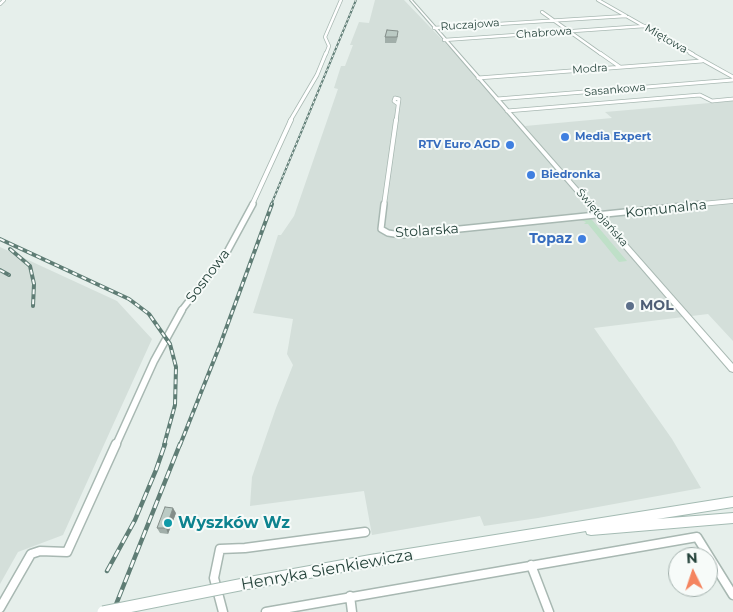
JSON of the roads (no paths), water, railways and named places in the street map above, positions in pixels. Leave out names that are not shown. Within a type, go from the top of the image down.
[{"type":"main road","name":"Henryka Sienkiewicza","points":[[103,612],[370,561],[733,502]]},
{"type":"main road","name":"Henryka Sienkiewicza","points":[[552,532],[733,518]]},
{"type":"street","points":[[0,4],[4,0]]},
{"type":"street","name":"Sosnowa","points":[[0,608],[31,554],[40,551],[67,552],[162,346],[181,311],[227,252],[255,200],[293,115],[317,74],[329,46],[325,37],[341,0]]},
{"type":"street","name":"Świętojańska","points":[[410,0],[733,369]]},
{"type":"street","name":"Miętowa","points":[[598,0],[733,79]]},
{"type":"street","points":[[542,12],[620,67]]},
{"type":"street","name":"Ruczajowa","points":[[434,28],[626,16]]},
{"type":"street","name":"Chabrowa","points":[[444,40],[644,26]]},
{"type":"street","name":"Modra","points":[[478,78],[702,61]]},
{"type":"street","name":"Sasankowa","points":[[497,99],[733,79]]},
{"type":"street","points":[[508,112],[700,95],[712,101],[733,99]]},
{"type":"street","name":"Stolarska","points":[[398,104],[381,228],[388,233],[401,235],[599,215]]},
{"type":"street","name":"Komunalna","points":[[599,215],[733,201]]},
{"type":"street","points":[[223,612],[214,578],[220,549],[245,548],[364,532]]},
{"type":"street","name":"Henryka Sienkiewicza","points":[[266,612],[697,537],[733,595]]},
{"type":"street","points":[[531,565],[549,612]]},
{"type":"street","points":[[350,596],[352,612]]},
{"type":"railway","points":[[271,205],[356,0]]},
{"type":"railway","points":[[180,445],[220,345],[272,204]]},
{"type":"railway","points":[[0,239],[129,299],[149,314],[170,344],[176,367],[175,405],[164,445]]},
{"type":"railway","points":[[10,249],[30,266],[34,284],[33,306]]},
{"type":"railway","points":[[0,270],[9,275]]},
{"type":"railway","points":[[107,571],[135,520],[165,444]]},
{"type":"railway","points":[[113,612],[180,444]]},
{"type":"place","name":"Media Expert","points":[[565,137]]},
{"type":"place","name":"RTV Euro AGD","points":[[510,145]]},
{"type":"place","name":"Biedronka","points":[[531,175]]},
{"type":"place","name":"Topaz","points":[[582,239]]},
{"type":"place","name":"MOL","points":[[630,306]]},
{"type":"place","name":"Wyszków Wz","points":[[168,523]]}]
